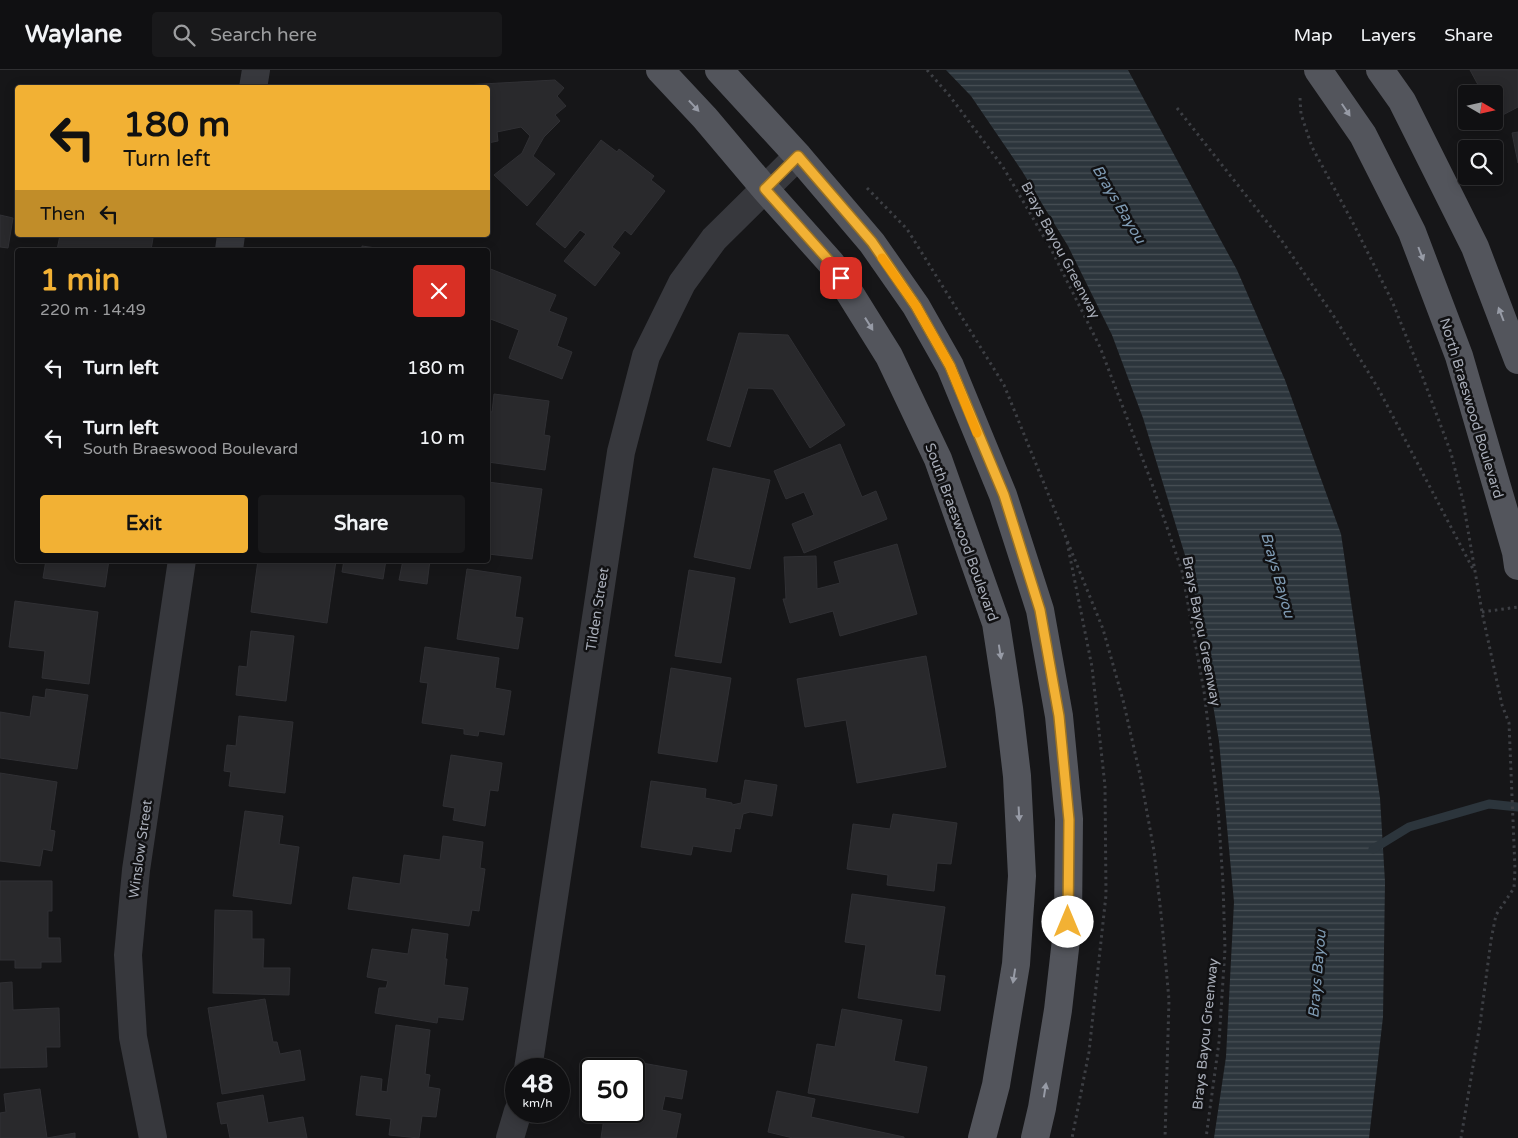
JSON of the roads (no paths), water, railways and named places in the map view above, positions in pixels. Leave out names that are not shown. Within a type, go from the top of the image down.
[{"type":"main road","name":"South Braeswood Boulevard","points":[[660,70],[705,118],[831,263],[889,356],[938,458],[996,622],[1016,766],[1022,876],[1016,964],[996,1085],[982,1138]]},
{"type":"main road","points":[[720,70],[872,242],[916,306],[950,366],[1004,495],[1040,610],[1059,716],[1069,820],[1068,913],[1058,1010],[1042,1108],[1035,1138]]},
{"type":"main road","name":"North Braeswood Boulevard","points":[[1318,70],[1363,135],[1412,232],[1459,356],[1517,557]]},
{"type":"main road","points":[[1380,70],[1402,101],[1475,247],[1518,360]]},
{"type":"street","points":[[254,85],[256,70]]},
{"type":"street","name":"Tilden Street","points":[[530,1058],[621,452],[646,356],[682,283],[714,239],[798,156]]},
{"type":"street","name":"Winslow Street","points":[[153,1138],[133,1038],[128,955],[136,870],[182,563]]},
{"type":"street","points":[[510,1138],[514,1123]]},
{"type":"water","name":"Brays Bayou","points":[[946,70],[1128,70],[1237,270],[1285,380],[1341,534],[1380,798],[1385,882],[1383,1017],[1369,1138],[1214,1138],[1226,1057],[1234,902],[1219,741],[1192,578],[1143,418],[1112,335],[1068,246],[1022,171],[971,96]]},
{"type":"waterway","points":[[1373,849],[1409,827],[1489,804],[1518,807]]}]
